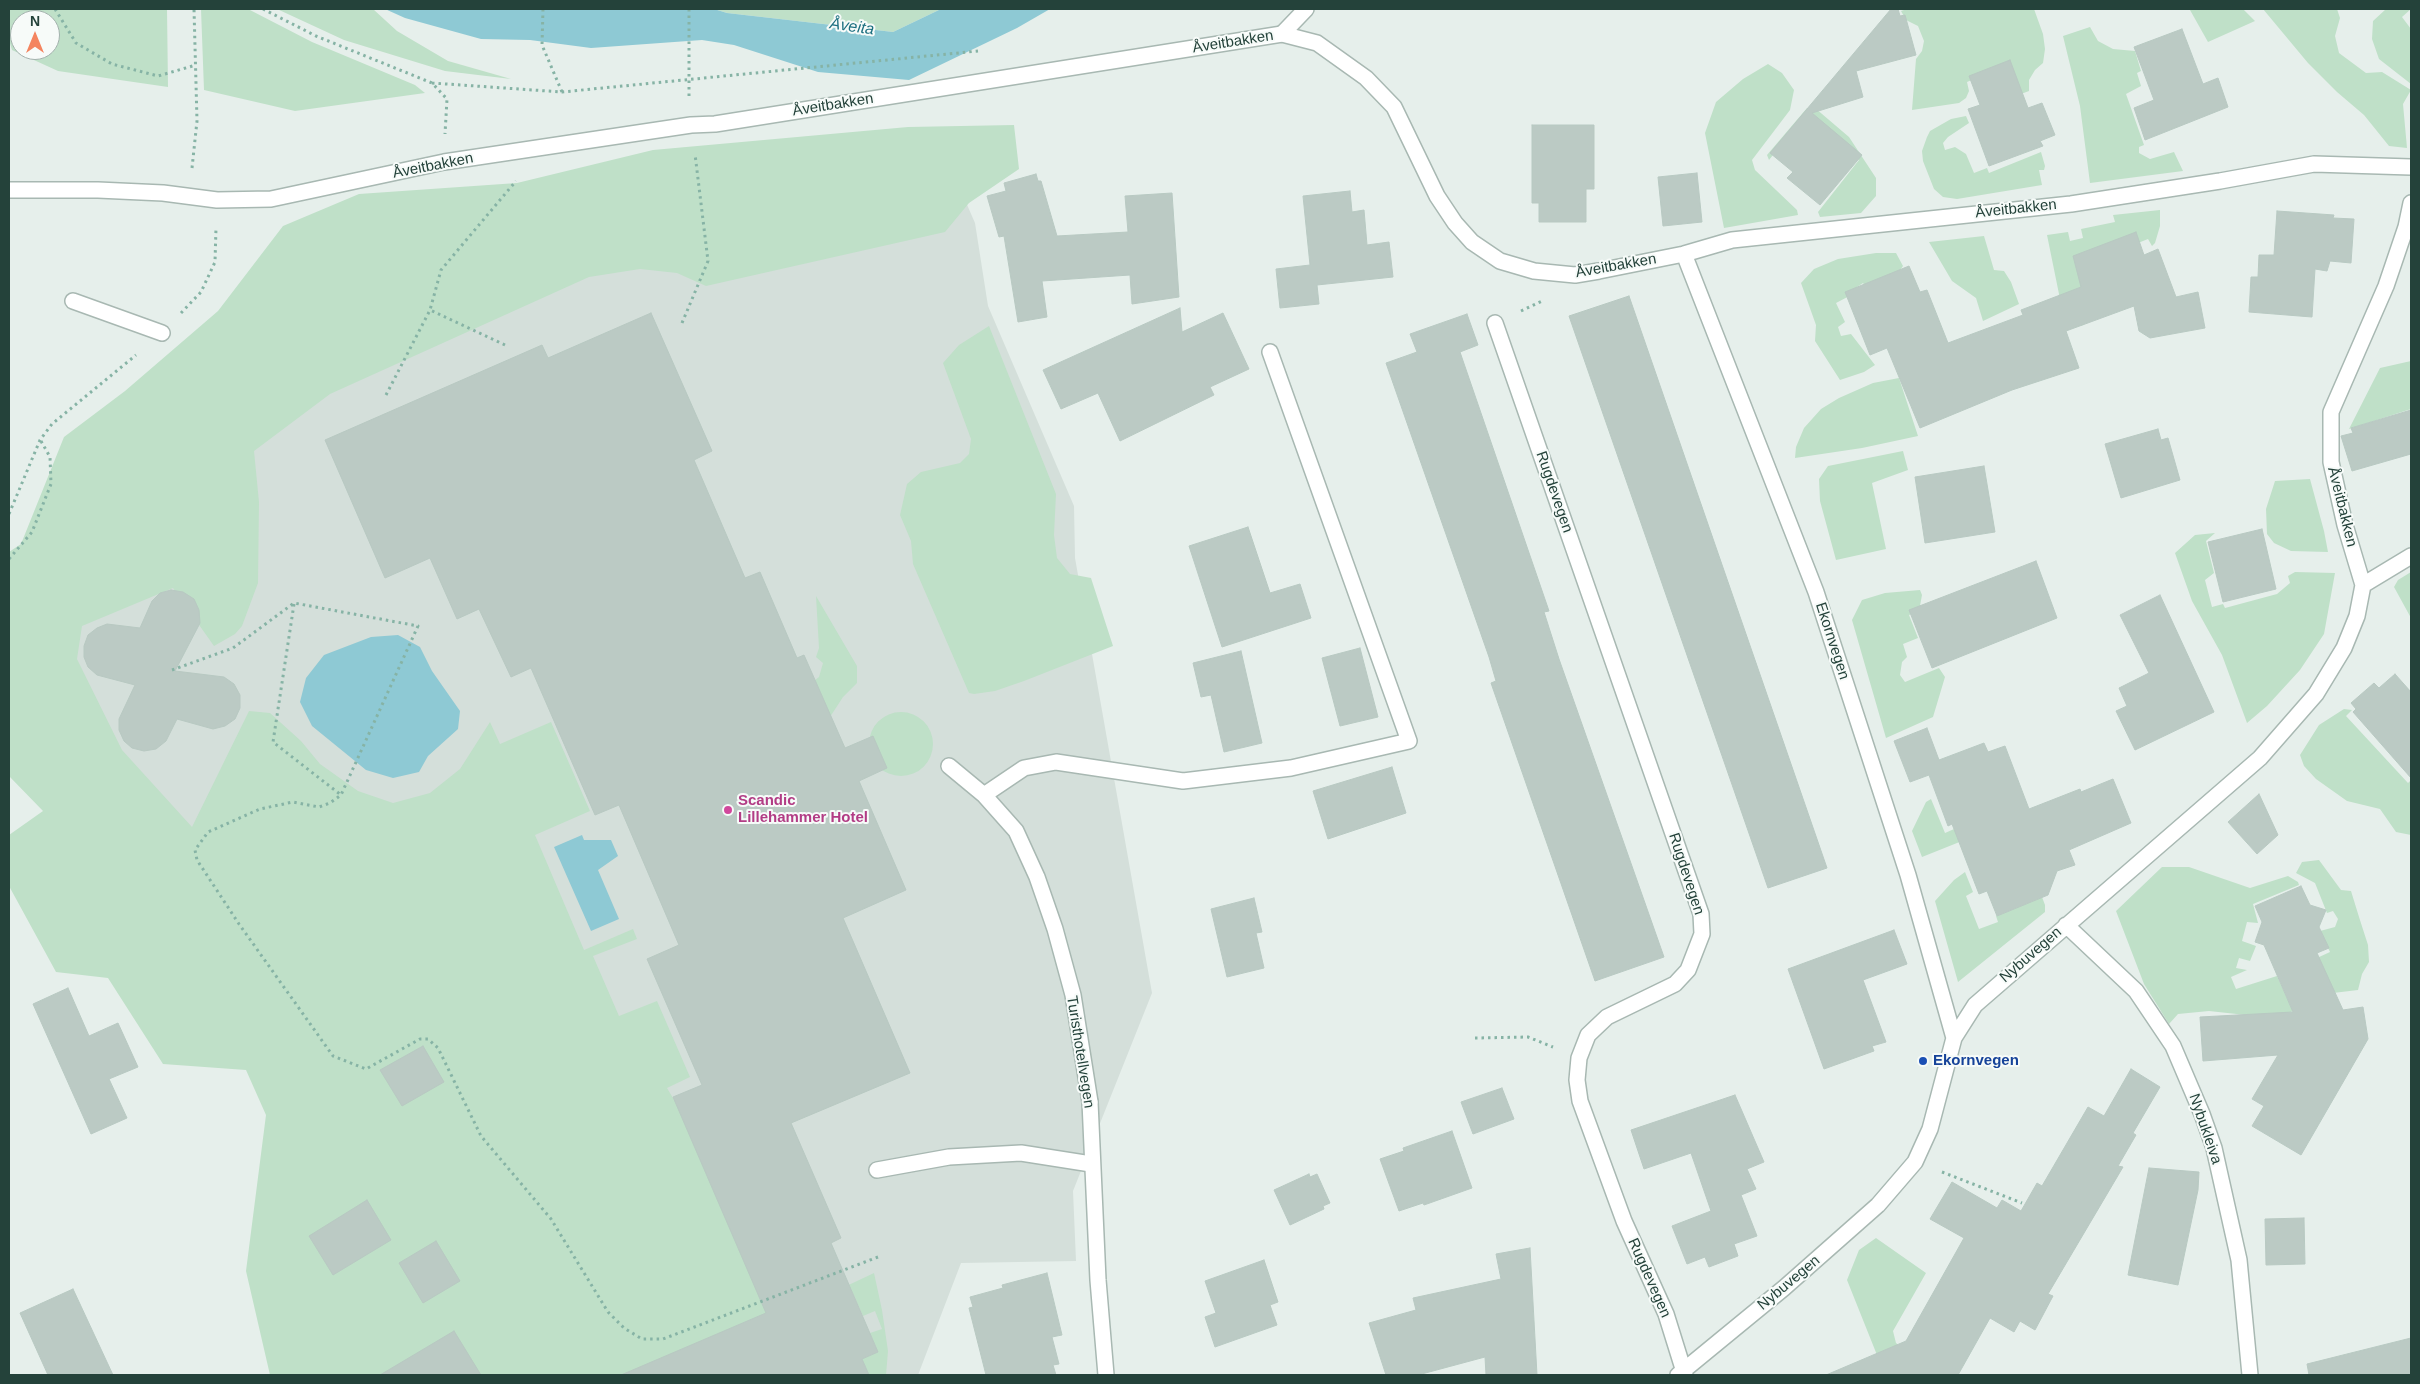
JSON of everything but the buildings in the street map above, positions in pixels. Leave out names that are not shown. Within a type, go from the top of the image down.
[{"type":"street","points":[[1282,34],[1306,9]]},
{"type":"street","name":"Åveitbakken","points":[[9,190],[98,190],[190,196],[217,200],[271,199],[444,162],[691,125],[715,124],[1282,34],[1317,44],[1366,78],[1394,107],[1437,196],[1455,223],[1472,242],[1500,261],[1534,271],[1575,274],[1684,254],[1732,240],[2071,204],[2220,182],[2314,164],[2411,167]]},
{"type":"street","name":"Åveitbakken","points":[[2363,585],[2345,525],[2331,462],[2331,412],[2386,286],[2406,227],[2411,203]]},
{"type":"street","name":"Ekornvegen","points":[[1684,254],[1816,592],[1908,875],[1954,1038]]},
{"type":"street","points":[[73,301],[162,333]]},
{"type":"street","name":"Rugdevegen","points":[[1495,323],[1701,914],[1702,934],[1688,970],[1675,984],[1607,1017],[1588,1035],[1579,1058],[1577,1080],[1580,1101],[1624,1221],[1666,1314],[1683,1373]]},
{"type":"street","points":[[984,795],[1024,768],[1056,762],[1183,781],[1291,768],[1409,741],[1270,352]]},
{"type":"street","points":[[2363,585],[2411,556]]},
{"type":"street","name":"Nybuvegen","points":[[1683,1373],[1784,1288],[1878,1205],[1915,1162],[1930,1129],[1954,1038],[1975,1005],[2260,758],[2316,694],[2344,648],[2357,616],[2363,585]]},
{"type":"street","name":"Turisthotellvegen","points":[[949,766],[984,795],[1016,831],[1036,877],[1055,929],[1073,995],[1090,1102],[1091,1164],[1106,1375]]},
{"type":"street","name":"Nybukleiva","points":[[2066,926],[2136,991],[2173,1046],[2202,1114],[2214,1148],[2239,1260],[2250,1375]]},
{"type":"street","points":[[876,1170],[949,1157],[1021,1153],[1091,1164]]},
{"type":"path","points":[[55,9],[76,44],[112,64],[158,76],[196,65]]},
{"type":"path","points":[[190,196],[197,121],[194,9]]},
{"type":"path","points":[[263,9],[316,36],[432,83],[562,92],[950,52],[986,51]]},
{"type":"path","points":[[543,9],[542,45],[562,92]]},
{"type":"path","points":[[688,80],[689,9]]},
{"type":"path","points":[[432,83],[447,99],[444,162]]},
{"type":"path","points":[[682,323],[708,261],[691,125]]},
{"type":"path","points":[[386,395],[430,310],[441,270],[504,195],[540,148]]},
{"type":"path","points":[[9,514],[40,440],[52,424],[162,333],[201,292],[215,262],[217,200]]},
{"type":"path","points":[[430,310],[505,345]]},
{"type":"path","points":[[9,559],[32,532],[51,484],[50,457],[40,440]]},
{"type":"path","points":[[294,603],[273,742],[341,795]]},
{"type":"path","points":[[172,670],[233,648],[294,603],[418,626],[341,795],[330,803],[319,807],[293,802],[260,809],[208,832],[195,850],[197,860],[239,924],[333,1056],[366,1069],[420,1039],[428,1039],[438,1048],[481,1136],[551,1219],[608,1312],[624,1328],[642,1339],[663,1339],[878,1257]]},
{"type":"path","points":[[1475,1038],[1528,1037],[1579,1058]]},
{"type":"path","points":[[1915,1162],[2022,1203]]},
{"type":"shaded area","points":[[951,168],[975,223],[988,306],[1074,506],[1075,558],[1152,993],[1073,1191],[1076,1261],[961,1263],[918,1375],[579,1375],[44,653],[364,240]]},
{"type":"green space","points":[[9,9],[167,9],[168,87],[58,71],[34,60],[60,60],[60,10],[10,10],[10,43]]},
{"type":"green space","points":[[201,9],[248,9],[312,42],[415,85],[425,93],[295,111],[204,90]]},
{"type":"green space","points":[[277,9],[373,9],[397,31],[448,61],[511,79],[445,71],[344,40]]},
{"type":"green space","points":[[714,9],[941,9],[893,32],[727,13]]},
{"type":"green space","points":[[1907,9],[2034,9],[2043,34],[2045,49],[2043,63],[2035,70],[2029,80],[2029,91],[2005,100],[1993,71],[1967,82],[1969,91],[1966,98],[1959,103],[1912,110],[1916,59],[1922,51],[1924,41],[1918,26],[1906,20],[1901,11]]},
{"type":"green space","points":[[2186,9],[2243,9],[2255,21],[2208,42],[2190,10]]},
{"type":"green space","points":[[2263,9],[2337,9],[2340,18],[2335,36],[2339,53],[2366,73],[2382,72],[2411,90],[2403,104],[2407,148],[2389,146],[2364,115],[2337,92],[2308,63]]},
{"type":"green space","points":[[2386,9],[2411,9],[2402,17],[2411,29],[2411,84],[2379,59],[2372,39],[2373,21]]},
{"type":"green space","points":[[2090,27],[2098,41],[2113,49],[2135,51],[2141,71],[2137,73],[2141,86],[2126,94],[2144,145],[2139,147],[2139,153],[2150,159],[2174,152],[2183,171],[2090,183],[2080,106],[2063,36]]},
{"type":"green space","points":[[1768,64],[1782,73],[1794,90],[1790,110],[1752,160],[1755,170],[1797,210],[1798,215],[1724,228],[1705,133],[1716,102],[1743,79]]},
{"type":"green space","points":[[1807,108],[1815,108],[1849,137],[1876,178],[1876,196],[1861,213],[1820,217],[1818,212],[1859,160],[1804,116],[1769,160],[1767,155]]},
{"type":"green space","points":[[1966,116],[1969,123],[1948,137],[1943,143],[1945,150],[1955,147],[1966,154],[1974,173],[1987,168],[1989,173],[2041,152],[2045,166],[2044,170],[2039,170],[2042,185],[1957,199],[1943,197],[1934,189],[1923,161],[1922,151],[1927,137],[1930,131],[1951,119]]},
{"type":"green space","points":[[1014,125],[1019,169],[969,203],[945,232],[706,286],[677,273],[640,269],[589,277],[330,394],[254,451],[259,502],[258,583],[242,626],[235,634],[214,646],[173,588],[82,626],[77,659],[122,750],[192,827],[249,711],[270,713],[301,741],[320,764],[358,791],[393,803],[430,793],[460,769],[490,722],[500,744],[551,722],[590,811],[535,835],[584,950],[633,929],[637,939],[593,956],[619,1016],[657,1001],[690,1077],[667,1088],[794,1301],[645,1366],[649,1375],[270,1375],[246,1271],[266,1115],[246,1070],[163,1064],[108,978],[56,972],[9,886],[9,835],[43,811],[9,776],[9,552],[21,544],[64,437],[125,391],[218,311],[283,226],[359,194],[517,183],[653,150],[908,127]]},
{"type":"green space","points":[[2160,210],[2160,226],[2155,243],[2152,246],[2148,239],[2138,243],[2088,298],[2076,303],[2084,325],[2073,327],[2057,306],[2059,294],[2047,235],[2068,232],[2070,241],[2083,238],[2081,229],[2115,222],[2113,215]]},
{"type":"green space","points":[[1984,236],[1994,270],[2004,271],[2011,282],[2019,304],[1983,321],[1976,298],[1952,281],[1929,242]]},
{"type":"green space","points":[[1876,253],[1896,253],[1903,266],[1896,276],[1866,288],[1863,283],[1857,287],[1857,292],[1836,303],[1845,322],[1838,327],[1841,336],[1851,334],[1875,365],[1864,372],[1840,380],[1815,341],[1816,325],[1801,283],[1814,269],[1838,259]]},
{"type":"green space","points":[[989,326],[1056,494],[1054,535],[1057,558],[1070,574],[1091,578],[1113,646],[1024,681],[995,691],[974,694],[969,693],[913,564],[911,541],[900,515],[907,484],[921,472],[960,463],[969,454],[971,439],[943,363],[959,345]]},
{"type":"green space","points":[[2411,361],[2411,409],[2349,429],[2380,368]]},
{"type":"green space","points":[[1899,378],[1918,436],[1862,448],[1795,458],[1796,447],[1804,428],[1821,409],[1839,398],[1873,383]]},
{"type":"green space","points":[[1903,451],[1908,470],[1872,483],[1886,549],[1836,560],[1820,501],[1819,479],[1828,466]]},
{"type":"green space","points":[[2310,479],[2328,552],[2291,551],[2274,543],[2267,534],[2266,509],[2275,481]]},
{"type":"green space","points":[[2215,533],[2206,541],[2214,573],[2205,580],[2212,607],[2223,604],[2225,608],[2277,594],[2290,583],[2288,576],[2295,572],[2335,573],[2324,634],[2300,670],[2267,706],[2247,723],[2222,655],[2192,601],[2175,553],[2195,535]]},
{"type":"green space","points":[[2411,572],[2411,618],[2394,587],[2398,580]]},
{"type":"green space","points":[[1920,590],[1922,595],[1919,611],[1909,615],[1918,638],[1903,644],[1907,657],[1902,662],[1900,675],[1905,682],[1939,668],[1945,677],[1933,717],[1886,738],[1852,620],[1862,600],[1885,593]]},
{"type":"green space","points":[[816,596],[857,666],[857,683],[843,697],[830,717],[809,685],[819,677],[823,663],[816,657],[819,648]]},
{"type":"green space","points":[[2344,709],[2352,710],[2346,716],[2408,783],[2411,780],[2411,835],[2396,832],[2380,809],[2347,801],[2316,779],[2304,766],[2300,755],[2319,725]]},
{"type":"green space","points":[[901,712],[919,718],[927,726],[933,744],[927,762],[919,770],[901,776],[883,770],[875,762],[869,744],[875,726],[883,718]]},
{"type":"green space","points":[[1931,799],[1945,833],[1961,826],[2007,823],[1922,857],[1912,831],[1926,802]]},
{"type":"green space","points":[[2319,860],[2341,890],[2351,891],[2368,945],[2369,962],[2362,974],[2358,990],[2333,993],[2317,958],[2330,952],[2320,931],[2335,927],[2338,919],[2333,911],[2327,913],[2315,883],[2296,873],[2302,862]]},
{"type":"green space","points":[[2162,867],[2189,867],[2250,888],[2288,876],[2298,882],[2299,885],[2253,904],[2258,923],[2247,922],[2242,941],[2256,946],[2250,961],[2239,958],[2236,968],[2247,970],[2231,977],[2236,989],[2277,976],[2293,1011],[2284,1015],[2255,1016],[2209,1011],[2178,1014],[2169,1024],[2144,984],[2116,911]]},
{"type":"green space","points":[[1965,872],[1973,892],[1966,896],[1979,929],[1998,922],[1996,916],[2042,897],[2045,912],[1958,982],[1935,901],[1954,880]]},
{"type":"green space","points":[[1876,1238],[1926,1273],[1893,1331],[1896,1343],[1905,1350],[1898,1361],[1903,1375],[1885,1375],[1847,1280],[1859,1250]]},
{"type":"green space","points":[[874,1273],[888,1351],[886,1375],[869,1375],[862,1359],[878,1352],[870,1333],[882,1329],[875,1311],[863,1316],[851,1289],[838,1290]]},
{"type":"water","points":[[385,9],[714,9],[727,13],[893,32],[941,9],[1050,9],[1017,28],[909,80],[818,72],[734,45],[702,40],[591,48],[530,40],[481,39],[405,18]]},
{"type":"water","points":[[398,635],[420,647],[432,671],[460,711],[458,729],[428,756],[419,772],[393,778],[366,770],[312,726],[300,702],[306,678],[324,655],[371,637]]},
{"type":"water","points":[[582,835],[584,840],[611,840],[618,856],[598,870],[619,919],[591,931],[554,847]]},
{"type":"place","name":"Scandic Lillehammer Hotel","points":[[728,810]]},
{"type":"place","name":"Ekornvegen","points":[[1923,1061]]},
{"type":"water label","name":"Åveita","points":[[852,27]]}]
